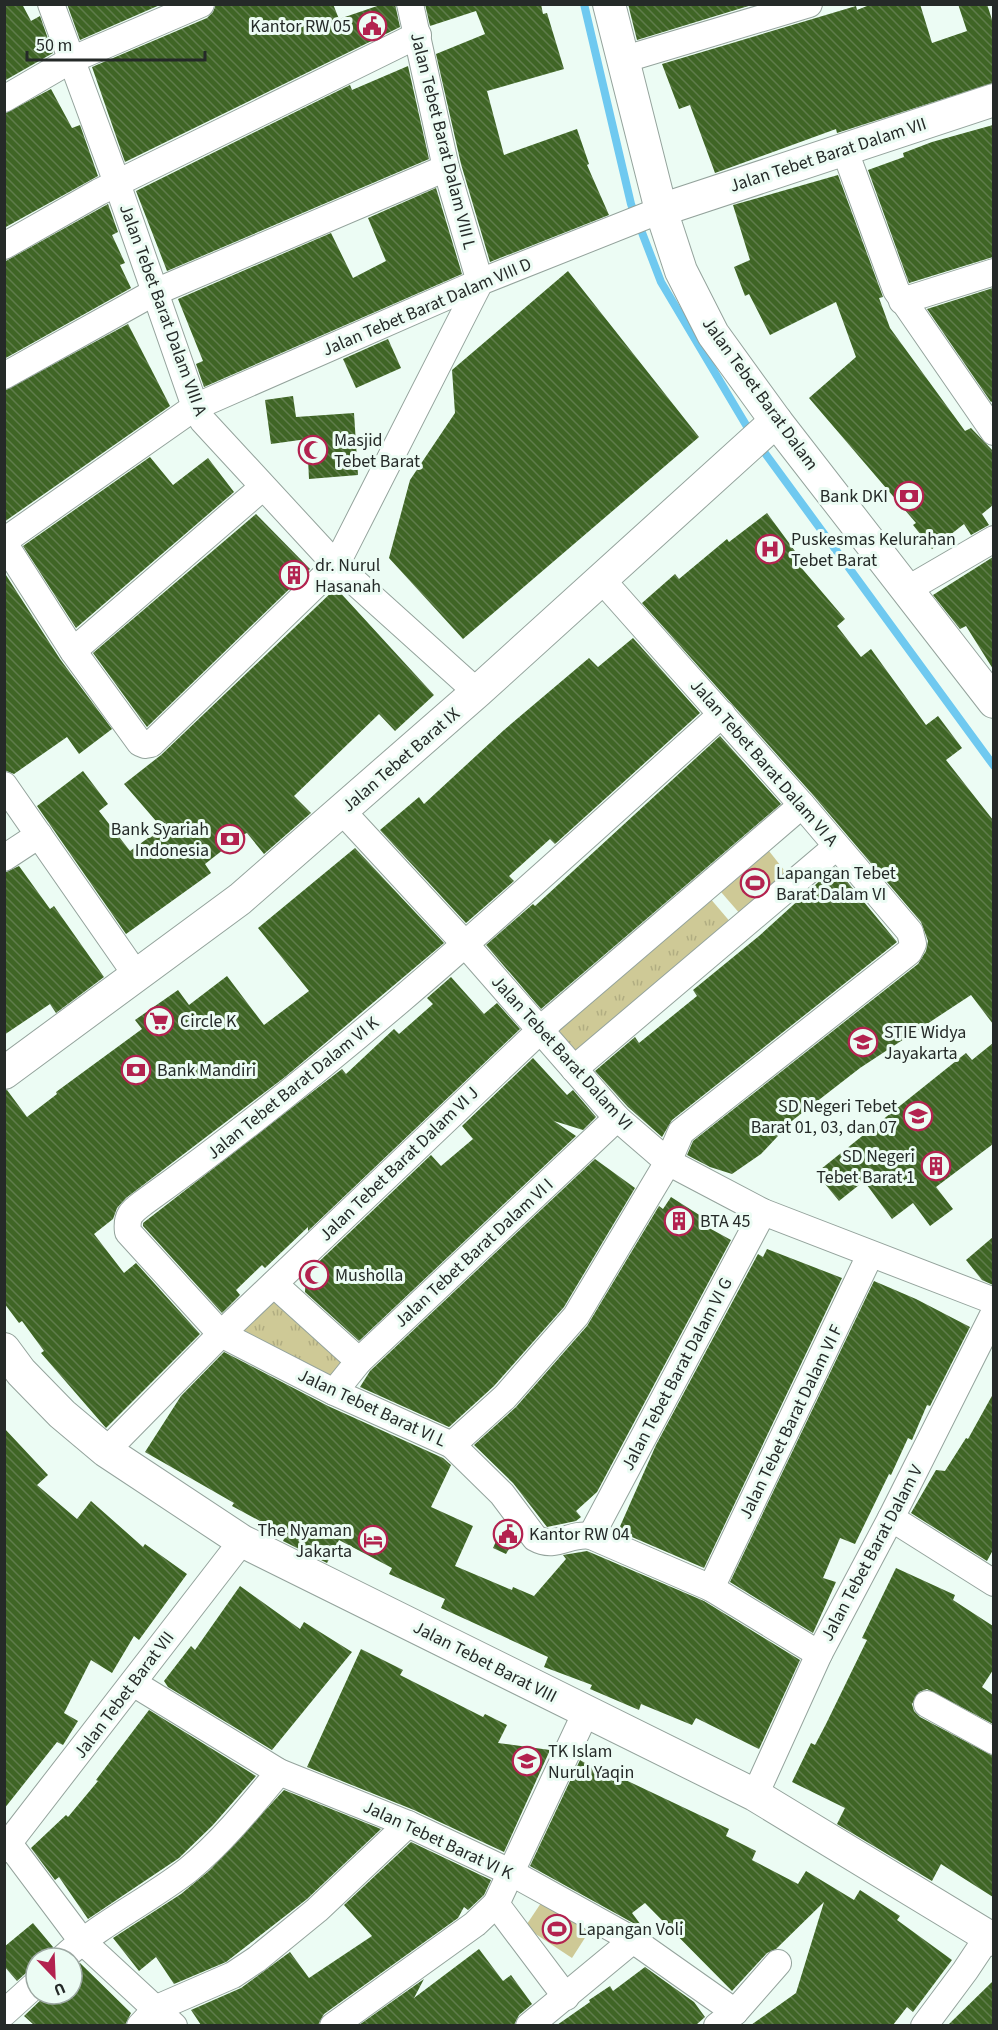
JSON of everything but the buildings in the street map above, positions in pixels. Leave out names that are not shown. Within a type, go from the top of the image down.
[{"type":"street","name":"Jalan Tebet Barat Dalam VIII A","points":[[51,4],[117,183],[153,294],[195,407],[212,434],[336,565],[477,692]]},
{"type":"street","points":[[4,99],[70,60],[201,4]]},
{"type":"street","name":"Jalan Tebet Barat Dalam VIII L","points":[[410,4],[446,168],[480,282]]},
{"type":"street","name":"Jalan Tebet Barat Dalam","points":[[609,4],[662,210],[681,271],[713,334],[767,430],[908,589],[988,685]]},
{"type":"street","points":[[622,60],[809,4]]},
{"type":"street","points":[[4,246],[117,183],[417,34]]},
{"type":"street","name":"Jalan Tebet Barat Dalam VII","points":[[662,210],[993,100]]},
{"type":"street","points":[[845,151],[896,290],[990,420]]},
{"type":"street","points":[[4,376],[153,294],[446,168]]},
{"type":"street","name":"Jalan Tebet Barat Dalam VIII D","points":[[4,542],[195,407],[480,282],[662,210]]},
{"type":"street","points":[[902,301],[993,272]]},
{"type":"street","points":[[4,542],[73,651],[140,743],[150,744],[336,565],[480,282]]},
{"type":"street","name":"Jalan Tebet Barat IX","points":[[4,1073],[240,899],[477,692],[767,430]]},
{"type":"street","points":[[73,651],[263,487]]},
{"type":"street","points":[[908,589],[993,539]]},
{"type":"street","name":"Jalan Tebet Barat Dalam VI A","points":[[452,1445],[518,1384],[576,1316],[668,1162],[681,1131],[909,952],[913,944],[910,932],[802,805],[602,580]]},
{"type":"street","name":"Jalan Tebet Barat Dalam VI K","points":[[221,1334],[128,1232],[127,1220],[130,1212],[227,1143],[339,1054],[722,714]]},
{"type":"street","points":[[4,785],[137,976]]},
{"type":"street","name":"Jalan Tebet Barat Dalam VI J","points":[[106,1452],[221,1334],[540,1030],[802,805]]},
{"type":"street","name":"Jalan Tebet Barat Dalam VI","points":[[342,811],[465,944],[617,1118],[668,1162],[763,1212],[993,1301]]},
{"type":"street","points":[[4,858],[39,834]]},
{"type":"street","points":[[574,1069],[836,847]]},
{"type":"street","name":"Jalan Tebet Barat Dalam VI I","points":[[334,1392],[359,1361],[617,1118]]},
{"type":"street","name":"Jalan Tebet Barat Dalam VI G","points":[[591,1536],[763,1212]]},
{"type":"street","name":"Jalan Tebet Barat Dalam VI F","points":[[711,1588],[870,1255]]},
{"type":"street","points":[[274,1284],[359,1361]]},
{"type":"street","name":"Jalan Tebet Barat Dalam V","points":[[755,1796],[819,1654],[891,1518],[993,1313]]},
{"type":"street","name":"Jalan Tebet Barat VI L","points":[[221,1334],[334,1392],[452,1445],[502,1494],[535,1538],[556,1544],[578,1536],[591,1536]]},
{"type":"street","name":"Jalan Tebet Barat VIII","points":[[4,1349],[21,1372],[62,1414],[106,1452],[242,1541],[755,1796],[991,1937]]},
{"type":"street","points":[[891,1518],[993,1583]]},
{"type":"street","points":[[591,1536],[711,1588],[819,1654]]},
{"type":"street","name":"Jalan Tebet Barat VII","points":[[7,1847],[242,1541]]},
{"type":"street","name":"Jalan Tebet Barat VI K","points":[[133,1683],[279,1772],[408,1824],[512,1873],[633,1940],[726,2019]]},
{"type":"street","points":[[927,1704],[993,1741]]},
{"type":"street","points":[[333,2025],[475,1924],[496,1904],[586,1712]]},
{"type":"street","points":[[76,1946],[188,1869],[243,1816],[279,1772]]},
{"type":"street","points":[[7,1847],[82,1941],[157,2020],[257,1959],[316,1910],[408,1824]]},
{"type":"street","points":[[496,1904],[566,1997]]},
{"type":"street","points":[[924,2025],[991,1937]]},
{"type":"street","points":[[529,2025],[633,1940]]},
{"type":"street","points":[[726,2019],[778,1964]]},
{"type":"street","points":[[4,2013],[24,1995]]},
{"type":"green space","name":"Lapangan Tebet Barat Dalam VI","points":[[769,851],[788,875],[741,915],[721,892]]},
{"type":"green space","points":[[709,897],[732,924],[577,1058],[554,1032]]},
{"type":"green space","points":[[272,1296],[348,1362],[331,1388],[229,1333]]},
{"type":"green space","name":"Lapangan Voli","points":[[543,1900],[590,1930],[572,1958],[525,1927]]},
{"type":"waterway","points":[[584,4],[631,204],[661,282],[752,435]]},
{"type":"waterway","points":[[759,445],[994,766]]},
{"type":"place","name":"Kantor RW 05","points":[[372,26]]},
{"type":"place","name":"Masjid Tebet Barat","points":[[313,450]]},
{"type":"place","name":"Bank DKI","points":[[909,496]]},
{"type":"place","name":"Puskesmas Kelurahan Tebet Barat","points":[[770,549]]},
{"type":"place","name":"dr. Nurul Hasanah","points":[[294,575]]},
{"type":"place","name":"Bank Syariah Indonesia","points":[[230,839]]},
{"type":"place","name":"Lapangan Tebet Barat Dalam VI","points":[[755,883]]},
{"type":"place","name":"Circle K","points":[[159,1021]]},
{"type":"place","name":"STIE Widya Jayakarta","points":[[863,1042]]},
{"type":"place","name":"Bank Mandiri","points":[[136,1070]]},
{"type":"place","name":"SD Negeri Tebet Barat 01, 03, dan 07","points":[[918,1116]]},
{"type":"place","name":"SD Negeri Tebet Barat 1","points":[[936,1166]]},
{"type":"place","name":"BTA 45","points":[[679,1221]]},
{"type":"place","name":"Musholla","points":[[314,1275]]},
{"type":"place","name":"Kantor RW 04","points":[[508,1534]]},
{"type":"place","name":"The Nyaman Jakarta","points":[[373,1540]]},
{"type":"place","name":"TK Islam Nurul Yaqin","points":[[527,1761]]},
{"type":"place","name":"Lapangan Voli","points":[[557,1929]]}]
